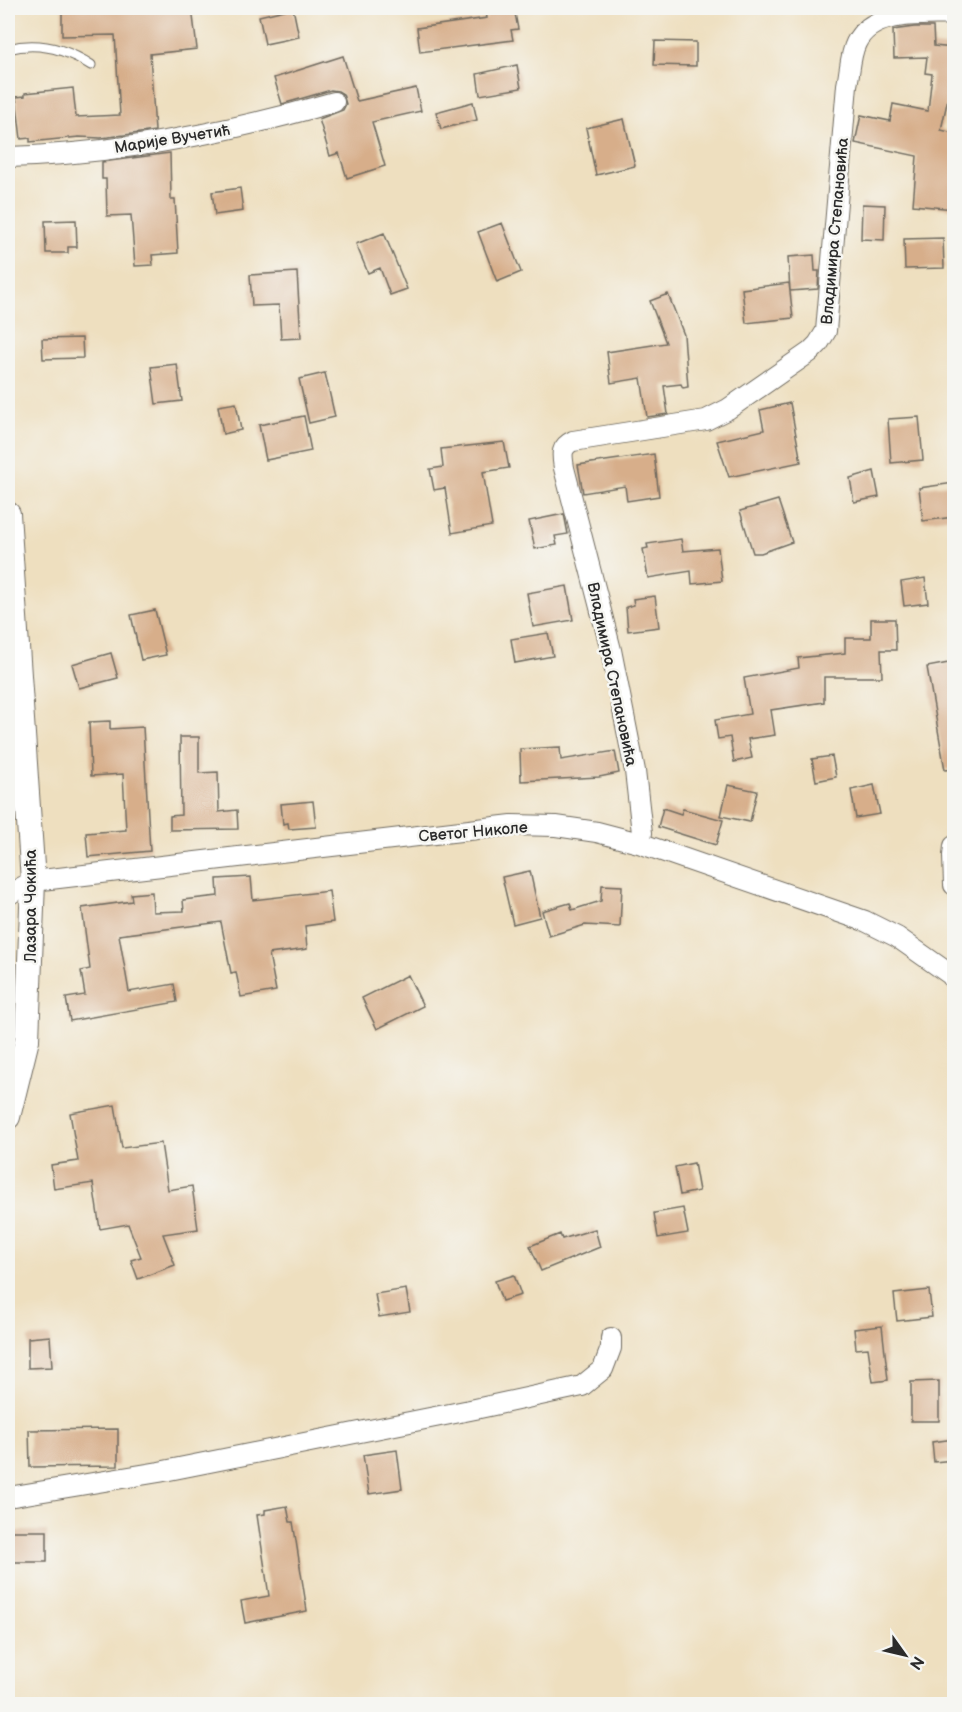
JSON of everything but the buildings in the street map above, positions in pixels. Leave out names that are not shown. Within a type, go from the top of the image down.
[{"type":"street","name":"Владимира Степановића","points":[[639,843],[642,827],[633,760],[611,651],[564,468],[563,448],[573,441],[706,420],[728,409],[815,348],[826,331],[847,85],[855,45],[861,34],[886,18],[954,14]]},
{"type":"street","name":"Марије Вучетић","points":[[8,157],[158,143],[242,127],[334,102]]},
{"type":"street","name":"Лазара Чокића","points":[[8,514],[33,881],[27,1040],[8,1117]]},
{"type":"street","name":"Светог Николе","points":[[33,881],[512,825],[556,826],[597,832],[639,843],[865,921],[897,937],[953,974]]},
{"type":"street","points":[[954,846],[954,885]]},
{"type":"street","points":[[8,895],[33,881]]},
{"type":"street","points":[[8,1497],[159,1472],[582,1386],[603,1369],[611,1348],[611,1338]]},
{"type":"lane","points":[[8,49],[16,47],[53,48],[79,57],[91,65]]}]
